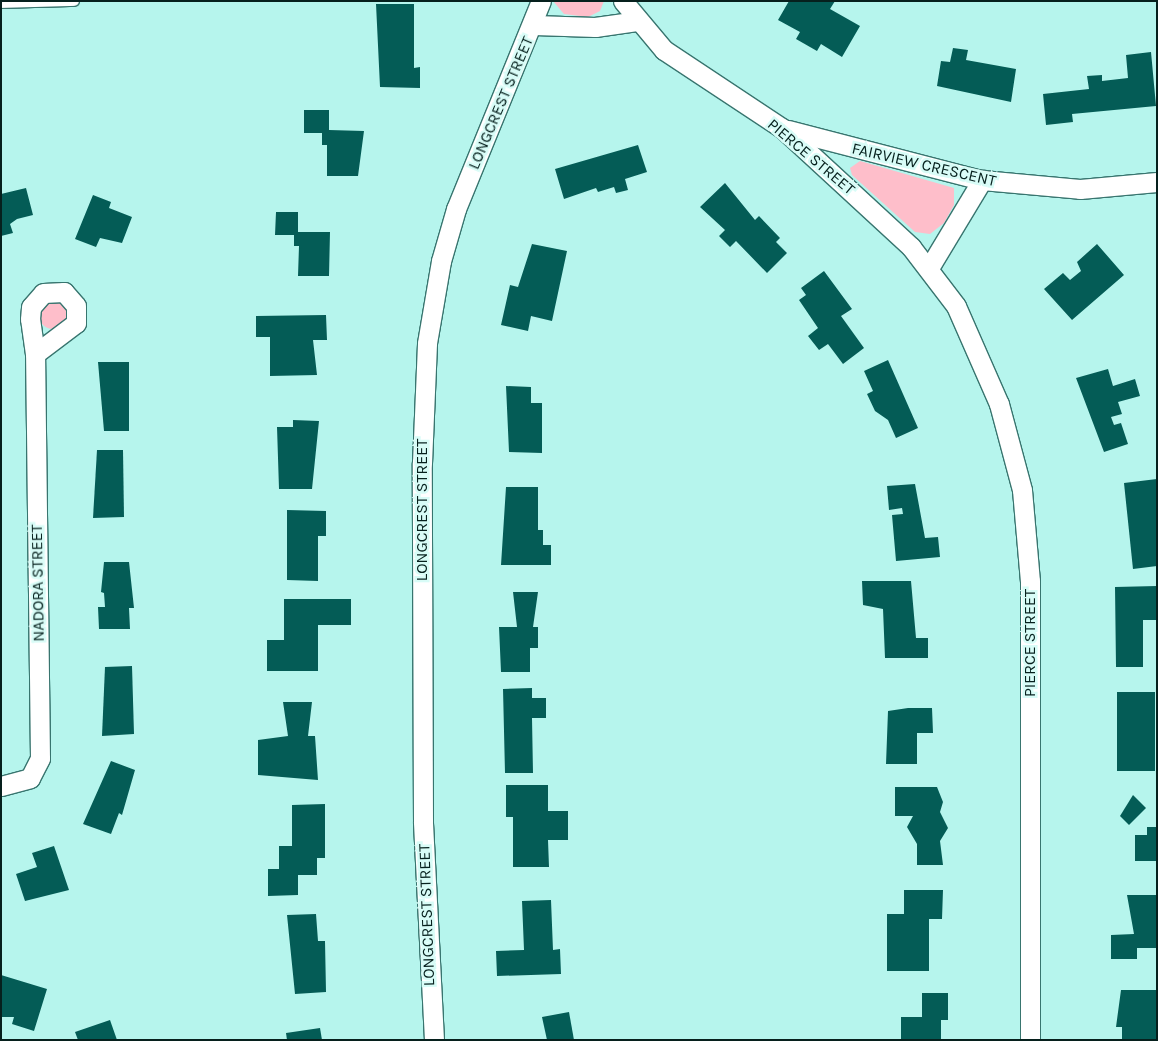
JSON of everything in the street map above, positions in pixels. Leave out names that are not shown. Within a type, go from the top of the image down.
[{"type":"street","name":"LONGCREST STREET","points":[[434,1040],[424,839],[425,371],[434,295],[451,226],[534,24],[541,1]]},
{"type":"street","name":"PIERCE STREET","points":[[623,1],[636,21],[688,68],[782,128],[928,268],[956,306],[984,366],[1010,438],[1022,490],[1031,617],[1030,1040]]},
{"type":"street","points":[[534,24],[595,27],[636,21]]},
{"type":"street","name":"FAIRVIEW CRESCENT","points":[[782,128],[982,180],[1080,189],[1157,182]]},
{"type":"street","points":[[928,268],[982,180]]},
{"type":"street","name":"NADORA STREET","points":[[1,786],[30,778],[40,758],[35,354]]},
{"type":"lane","points":[[1,3],[74,1]]},
{"type":"shaded area","points":[[553,1],[604,1],[600,11],[588,17],[564,14]]},
{"type":"shaded area","points":[[860,161],[954,188],[954,205],[944,223],[930,234],[915,232],[852,175],[850,168]]},
{"type":"shaded area","points":[[53,301],[63,305],[67,315],[63,325],[53,329],[43,325],[39,315],[43,305]]},
{"type":"building","points":[[789,1],[835,1],[830,9],[860,26],[842,57],[821,44],[817,51],[796,39],[800,32],[778,20]]},
{"type":"building","points":[[376,4],[414,4],[414,68],[420,67],[420,88],[380,87]]},
{"type":"building","points":[[953,48],[968,50],[966,60],[1016,69],[1011,102],[937,86],[941,61],[950,62]]},
{"type":"building","points":[[1151,52],[1156,106],[1072,114],[1073,122],[1046,125],[1043,94],[1089,89],[1087,76],[1102,75],[1102,81],[1128,78],[1126,55]]},
{"type":"building","points":[[304,110],[329,110],[329,130],[364,131],[358,176],[327,176],[327,145],[322,145],[322,133],[304,133]]},
{"type":"building","points":[[638,145],[647,172],[625,179],[628,190],[616,193],[614,187],[598,192],[596,188],[564,199],[555,169]]},
{"type":"building","points":[[725,183],[755,220],[759,216],[780,238],[776,242],[787,253],[767,273],[736,241],[730,247],[719,236],[725,230],[700,207]]},
{"type":"building","points":[[26,188],[33,215],[17,219],[10,224],[13,233],[1,236],[1,194]]},
{"type":"building","points":[[93,195],[111,202],[109,208],[132,217],[122,243],[100,238],[96,247],[75,239]]},
{"type":"building","points":[[276,212],[298,212],[298,232],[330,232],[329,276],[298,276],[299,246],[294,246],[294,235],[275,235]]},
{"type":"building","points":[[532,244],[567,251],[552,321],[531,316],[528,331],[501,325],[510,285],[518,287]]},
{"type":"building","points":[[1097,244],[1124,275],[1072,320],[1044,289],[1063,273],[1070,280],[1081,271],[1077,262]]},
{"type":"building","points":[[824,271],[852,309],[841,316],[864,348],[843,364],[828,344],[819,350],[808,336],[818,328],[799,300],[806,295],[801,288]]},
{"type":"building","points":[[326,315],[327,340],[313,340],[317,375],[270,376],[270,337],[256,337],[256,316]]},
{"type":"building","points":[[888,360],[918,428],[896,438],[888,420],[875,411],[867,394],[873,391],[864,371]]},
{"type":"building","points":[[98,362],[129,362],[129,431],[104,431]]},
{"type":"building","points":[[1108,369],[1113,386],[1135,379],[1140,396],[1118,402],[1122,414],[1111,417],[1114,425],[1121,423],[1128,444],[1104,452],[1076,378]]},
{"type":"building","points":[[506,386],[531,387],[531,403],[542,403],[542,453],[509,452]]},
{"type":"building","points":[[293,420],[319,421],[312,489],[279,489],[277,427],[293,427]]},
{"type":"building","points":[[97,450],[123,450],[124,517],[93,518]]},
{"type":"building","points":[[1157,479],[1157,566],[1133,569],[1124,483]]},
{"type":"building","points":[[915,484],[925,538],[938,537],[940,557],[896,561],[892,515],[903,514],[902,508],[889,510],[887,486]]},
{"type":"building","points":[[506,487],[538,487],[538,530],[543,530],[543,545],[551,545],[551,565],[501,565]]},
{"type":"building","points":[[287,510],[326,511],[326,536],[318,536],[318,581],[287,580]]},
{"type":"building","points":[[104,562],[129,562],[134,608],[129,608],[130,629],[99,629],[98,607],[105,607],[104,593],[101,592]]},
{"type":"building","points":[[862,581],[911,581],[916,638],[928,638],[928,658],[885,658],[883,609],[863,605]]},
{"type":"building","points":[[1157,586],[1157,620],[1143,620],[1143,667],[1116,667],[1115,587]]},
{"type":"building","points":[[513,592],[538,592],[533,627],[538,627],[538,648],[530,648],[530,672],[501,672],[499,627],[517,627]]},
{"type":"building","points":[[284,599],[351,599],[351,625],[318,625],[318,671],[267,671],[267,640],[284,640]]},
{"type":"building","points":[[132,666],[134,734],[102,736],[105,667]]},
{"type":"building","points":[[532,688],[532,698],[546,698],[546,718],[532,718],[533,773],[505,773],[503,689]]},
{"type":"building","points":[[1117,692],[1155,692],[1155,771],[1117,771]]},
{"type":"building","points":[[283,702],[312,702],[308,736],[315,736],[318,780],[258,775],[258,740],[288,736]]},
{"type":"building","points":[[908,708],[932,708],[933,733],[917,733],[917,764],[886,764],[888,711]]},
{"type":"building","points":[[111,761],[135,770],[122,815],[119,813],[111,834],[83,824]]},
{"type":"building","points":[[506,785],[548,785],[548,811],[568,811],[568,840],[548,840],[549,867],[513,867],[513,817],[506,817]]},
{"type":"building","points":[[895,787],[937,787],[943,802],[940,812],[948,828],[940,841],[943,865],[917,865],[917,844],[907,827],[913,816],[895,816]]},
{"type":"building","points":[[1133,795],[1146,808],[1129,825],[1120,816]]},
{"type":"building","points":[[325,804],[325,858],[317,858],[317,875],[298,875],[298,895],[268,896],[268,869],[279,869],[279,846],[292,846],[292,805]]},
{"type":"building","points":[[1147,827],[1157,827],[1157,861],[1135,861],[1135,835],[1147,835]]},
{"type":"building","points":[[54,846],[69,890],[25,901],[16,874],[37,867],[32,853]]},
{"type":"building","points":[[904,890],[943,890],[942,919],[929,919],[929,971],[887,971],[887,914],[904,914]]},
{"type":"building","points":[[1127,895],[1157,895],[1157,948],[1137,948],[1137,959],[1111,959],[1111,935],[1134,934]]},
{"type":"building","points":[[551,900],[553,950],[560,949],[561,974],[497,976],[496,951],[524,950],[522,901]]},
{"type":"building","points":[[316,914],[318,941],[325,941],[326,992],[295,994],[287,915]]},
{"type":"building","points":[[1,975],[47,989],[34,1031],[12,1024],[14,1017],[1,1017]]},
{"type":"building","points":[[1121,990],[1157,990],[1157,1040],[1122,1040],[1122,1027],[1116,1027]]},
{"type":"building","points":[[922,993],[948,993],[948,1020],[941,1020],[941,1040],[901,1040],[901,1017],[922,1017]]},
{"type":"building","points":[[569,1012],[574,1040],[547,1040],[542,1017]]},
{"type":"building","points":[[110,1020],[117,1040],[78,1040],[75,1032]]},
{"type":"building","points":[[320,1028],[322,1040],[287,1040],[286,1033]]}]
